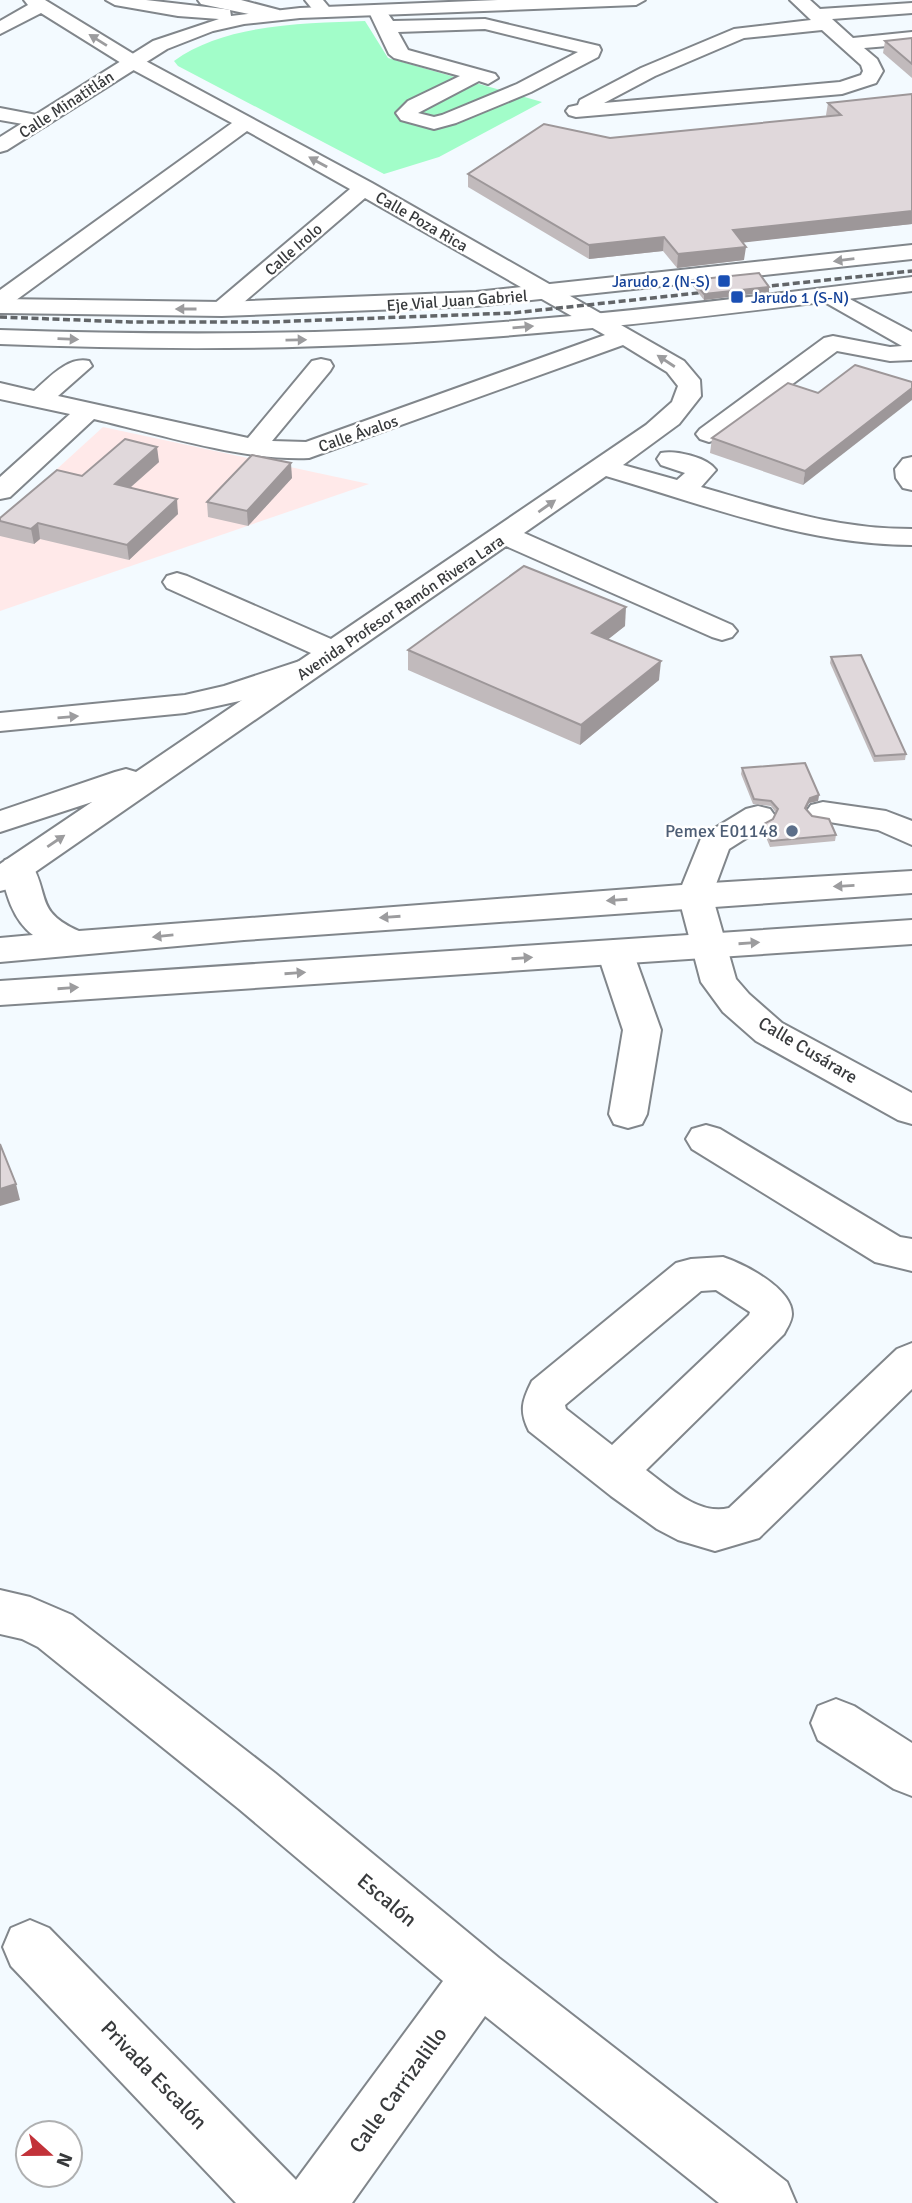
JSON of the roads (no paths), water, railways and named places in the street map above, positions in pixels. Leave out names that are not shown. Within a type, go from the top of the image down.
[{"type":"street","points":[[107,0],[139,19],[152,36],[150,43],[133,62]]},
{"type":"street","points":[[115,0],[202,13],[273,15],[300,13],[319,6],[382,19],[485,24],[592,50],[524,88],[441,122],[424,122],[406,113],[415,105],[477,75]]},
{"type":"street","points":[[207,0],[232,3],[273,15]]},
{"type":"street","points":[[382,19],[469,4],[636,0]]},
{"type":"street","points":[[799,0],[822,20],[850,44],[870,63],[873,71],[869,79],[857,85],[569,116],[600,94],[740,33],[822,20],[912,8]]},
{"type":"street","points":[[0,29],[37,2]]},
{"type":"street","name":"Calle Poza Rica","points":[[37,2],[133,62],[246,122],[598,320]]},
{"type":"street","name":"Calle Minatitlán","points":[[0,146],[160,45],[197,30],[244,19],[300,13]]},
{"type":"street","points":[[382,19],[396,50],[401,54],[524,88]]},
{"type":"street","points":[[478,37],[572,63]]},
{"type":"street","points":[[850,44],[912,38]]},
{"type":"street","points":[[633,79],[652,96]]},
{"type":"street","points":[[0,114],[40,121]]},
{"type":"street","points":[[2,298],[246,122]]},
{"type":"street","name":"Calle Irolo","points":[[222,309],[364,188]]},
{"type":"street","name":"Eje Vial Juan Gabriel","points":[[2,298],[222,309],[384,304],[547,293],[912,252]]},
{"type":"street","name":"Eje Vial Juan Gabriel","points":[[0,337],[219,342],[475,331],[598,320],[912,284]]},
{"type":"street","points":[[829,295],[912,342]]},
{"type":"street","name":"Avenida Profesor Ramón Rivera Lara","points":[[8,874],[505,535],[678,413],[691,396],[688,380],[677,368],[598,320]]},
{"type":"street","name":"Calle Ávalos","points":[[0,391],[254,447],[287,450],[325,446],[624,336]]},
{"type":"street","points":[[709,434],[833,343],[890,354],[912,353]]},
{"type":"street","points":[[38,400],[80,366]]},
{"type":"street","points":[[254,447],[321,366]]},
{"type":"street","points":[[0,491],[88,411]]},
{"type":"street","points":[[670,458],[775,492]]},
{"type":"street","points":[[912,465],[908,469],[912,482]]},
{"type":"street","points":[[602,467],[818,529],[873,537],[912,537]]},
{"type":"street","points":[[681,491],[703,470]]},
{"type":"street","points":[[873,537],[912,509]]},
{"type":"street","points":[[505,535],[722,631]]},
{"type":"street","points":[[177,582],[323,659]]},
{"type":"street","points":[[0,723],[184,704],[233,693],[323,659]]},
{"type":"street","points":[[0,822],[168,765]]},
{"type":"street","points":[[823,812],[886,821],[912,835]]},
{"type":"street","points":[[695,895],[714,843],[758,816]]},
{"type":"street","points":[[8,874],[37,921],[48,932],[77,944]]},
{"type":"street","points":[[0,950],[244,928],[912,882]]},
{"type":"street","name":"Calle Cusárare","points":[[695,895],[719,982],[736,1003],[769,1032],[912,1110]]},
{"type":"street","points":[[1,997],[912,932]]},
{"type":"street","points":[[615,952],[642,1030],[628,1114]]},
{"type":"street","points":[[706,1139],[890,1251],[912,1255]]},
{"type":"street","points":[[615,1471],[769,1322],[771,1311],[767,1302],[723,1273],[691,1275],[548,1394],[543,1405],[545,1418],[677,1518],[712,1531],[743,1524],[912,1361]]},
{"type":"street","name":"Escalón","points":[[0,1612],[30,1619],[55,1631],[257,1791],[480,1977],[766,2203]]},
{"type":"street","points":[[836,1723],[912,1772]]},
{"type":"street","name":"Privada Escalón","points":[[30,1947],[277,2203]]},
{"type":"street","name":"Calle Carrizalillo","points":[[316,2203],[480,1977]]},
{"type":"railway","points":[[751,288],[912,271]]},
{"type":"railway","points":[[0,317],[130,322],[270,322],[513,313],[716,291]]},
{"type":"place","name":"Jarudo 2 (N-S)","points":[[724,281]]},
{"type":"place","name":"Jarudo 1 (S-N)","points":[[737,297]]},
{"type":"place","name":"Pemex E01148","points":[[792,831]]}]
